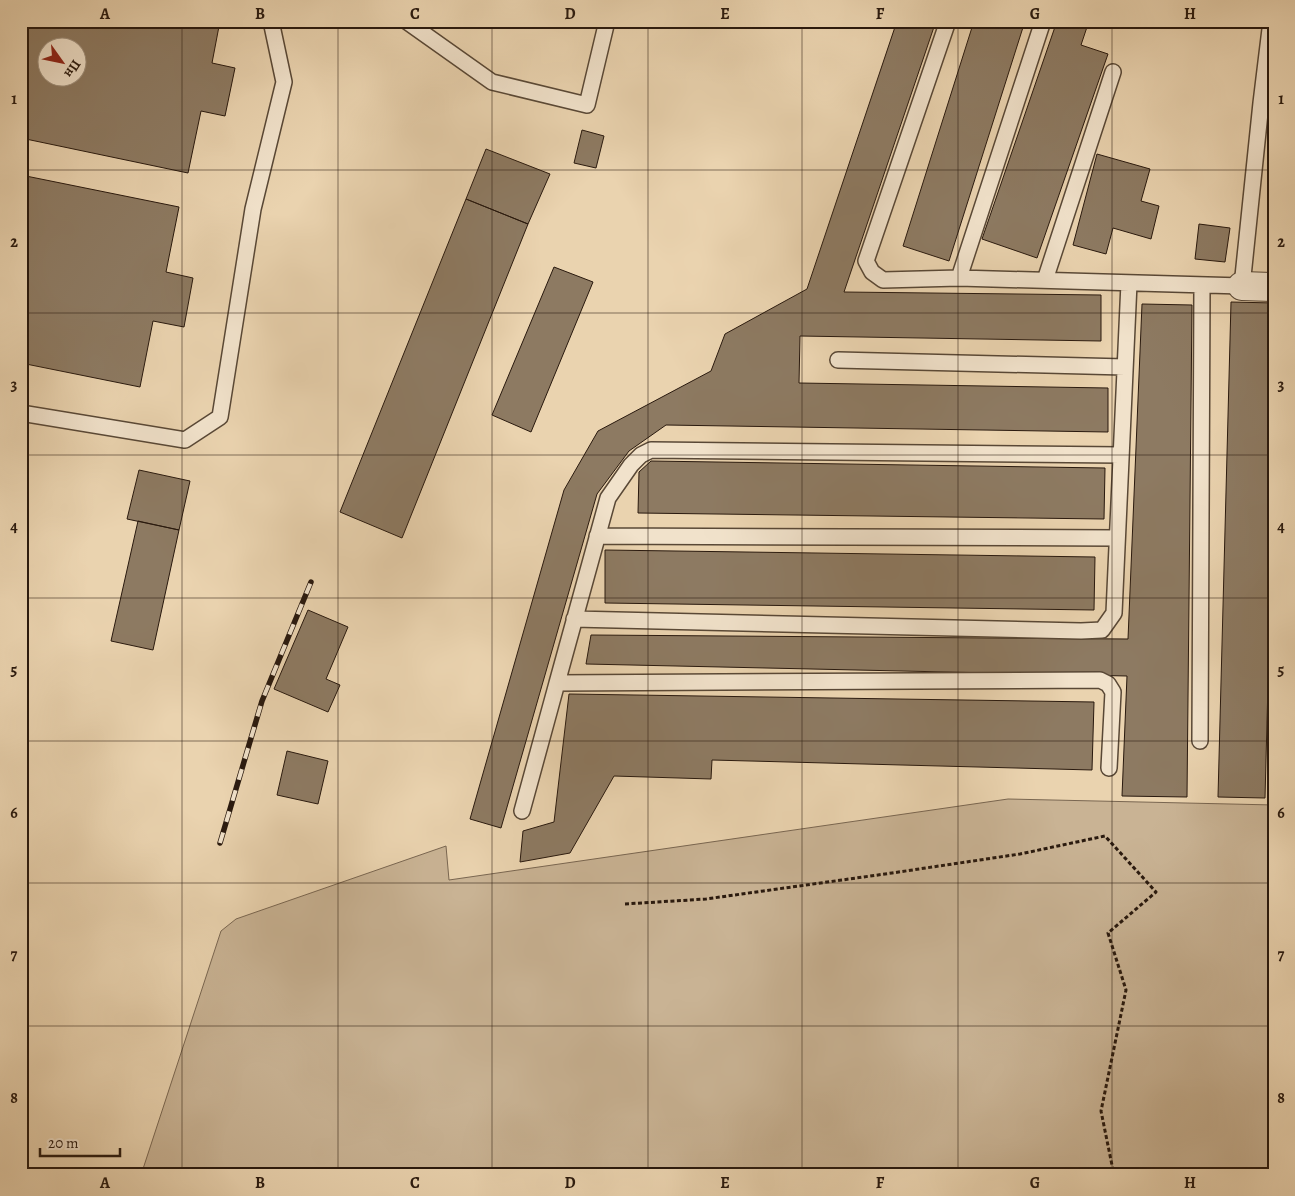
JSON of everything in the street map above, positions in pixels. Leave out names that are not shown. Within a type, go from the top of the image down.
[{"type":"street","points":[[1242,286],[1274,287]]},
{"type":"lane","points":[[21,413],[185,440],[220,417],[253,209],[284,82],[271,21]]},
{"type":"lane","points":[[406,21],[492,82],[587,105],[607,21]]},
{"type":"lane","points":[[948,21],[866,261],[872,272],[884,280],[959,278],[1242,286],[1268,103],[1271,21]]},
{"type":"lane","points":[[959,278],[1043,21]]},
{"type":"lane","points":[[1045,280],[1112,72]]},
{"type":"lane","points":[[574,619],[1102,630],[1114,613],[1129,283]]},
{"type":"lane","points":[[1200,741],[1202,285]]},
{"type":"lane","points":[[838,360],[1125,367]]},
{"type":"lane","points":[[522,811],[596,536],[608,498],[631,465],[651,450],[1121,455]]},
{"type":"lane","points":[[596,536],[1117,538]]},
{"type":"lane","points":[[557,683],[1100,680],[1108,684],[1113,692],[1109,768]]},
{"type":"path","points":[[625,904],[706,899],[892,873],[1020,854],[1105,836],[1156,892],[1108,933],[1126,990],[1101,1111],[1114,1175]]},
{"type":"shaded area","points":[[1008,799],[1274,805],[1274,1175],[141,1175],[221,931],[236,919],[446,846],[449,880]]},
{"type":"building","points":[[24,21],[220,21],[212,63],[235,68],[225,116],[201,111],[188,173],[21,138],[21,35]]},
{"type":"building","points":[[897,21],[936,21],[844,292],[1101,295],[1101,341],[800,336],[799,383],[1108,388],[1108,432],[666,425],[629,451],[597,494],[501,828],[470,819],[564,490],[598,431],[711,371],[725,334],[807,289]]},
{"type":"building","points":[[974,21],[1025,21],[949,261],[903,246]]},
{"type":"building","points":[[1057,21],[1089,21],[1081,45],[1108,54],[1037,258],[982,239]]},
{"type":"building","points":[[582,130],[604,136],[596,168],[574,163]]},
{"type":"building","points":[[486,149],[550,174],[528,224],[466,199]]},
{"type":"building","points":[[1097,154],[1150,169],[1141,201],[1159,206],[1151,239],[1113,228],[1106,254],[1073,245]]},
{"type":"building","points":[[21,175],[179,207],[166,272],[193,278],[184,327],[153,321],[140,387],[21,363]]},
{"type":"building","points":[[466,199],[528,224],[402,538],[340,512]]},
{"type":"building","points":[[1199,224],[1230,228],[1225,262],[1195,259]]},
{"type":"building","points":[[554,267],[593,282],[531,432],[492,415]]},
{"type":"building","points":[[1231,302],[1274,303],[1274,456],[1265,798],[1218,797]]},
{"type":"building","points":[[1142,304],[1192,305],[1187,797],[1122,796],[1127,676],[586,664],[591,635],[1128,639]]},
{"type":"building","points":[[21,452],[27,453],[24,467],[21,467]]},
{"type":"building","points":[[651,461],[1105,468],[1104,519],[638,513],[639,472]]},
{"type":"building","points":[[139,470],[190,481],[179,530],[127,519]]},
{"type":"building","points":[[138,521],[179,530],[153,650],[111,641]]},
{"type":"building","points":[[605,550],[1095,557],[1094,610],[605,603]]},
{"type":"building","points":[[308,610],[348,627],[326,679],[340,685],[328,712],[274,689]]},
{"type":"building","points":[[569,694],[1094,702],[1092,770],[712,760],[711,779],[614,776],[570,853],[520,862],[523,831],[554,822]]},
{"type":"building","points":[[287,751],[328,761],[318,804],[277,795]]},
{"type":"railway","points":[[220,843],[262,701],[311,582]]}]
